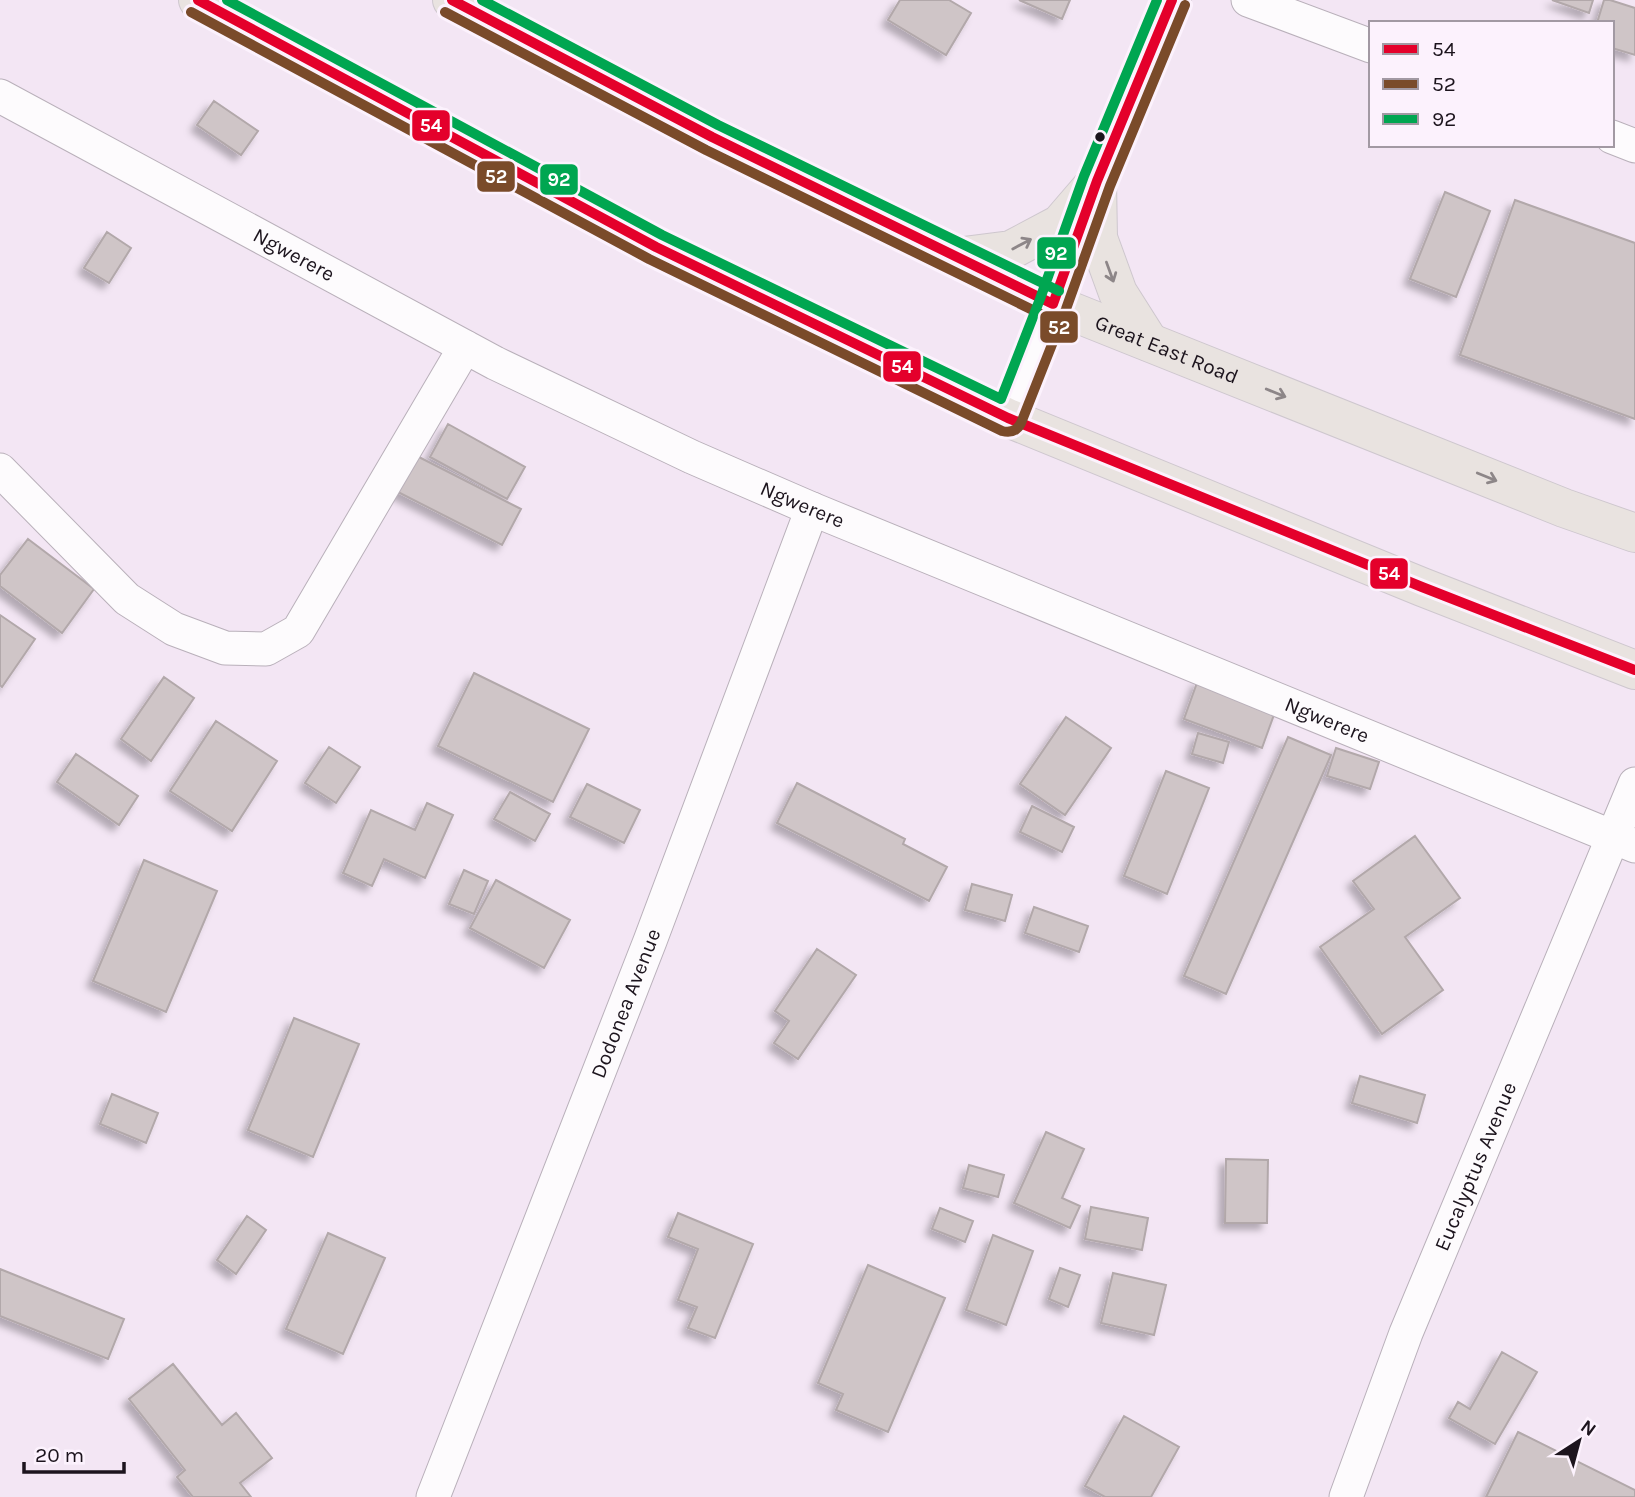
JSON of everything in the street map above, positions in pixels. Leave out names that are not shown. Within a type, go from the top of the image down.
[{"type":"main road","points":[[198,0],[656,247],[1008,418],[1435,592],[1635,670]]},
{"type":"main road","name":"Great East Road","points":[[452,0],[712,137],[1053,304],[1564,508],[1635,533]]},
{"type":"main road","points":[[956,257],[1011,250],[1060,224],[1097,181]]},
{"type":"main road","points":[[1097,181],[1098,238],[1118,293],[1149,342]]},
{"type":"street","points":[[1008,418],[1097,181],[1172,0]]},
{"type":"street","points":[[1248,0],[1369,45]]},
{"type":"street","name":"Ngwerere","points":[[0,96],[495,363],[680,451],[812,509],[1624,842]]},
{"type":"street","points":[[1614,138],[1635,146]]},
{"type":"street","points":[[0,470],[127,600],[174,629],[225,648],[266,649],[298,631],[465,347]]},
{"type":"street","name":"Dodonea Avenue","points":[[433,1497],[645,954],[812,509]]},
{"type":"street","name":"Eucalyptus Avenue","points":[[1346,1497],[1406,1333],[1624,842],[1635,784]]},
{"type":"building","points":[[900,0],[949,0],[971,13],[946,55],[888,20]]},
{"type":"building","points":[[1019,0],[1070,0],[1062,19]]},
{"type":"building","points":[[1552,0],[1593,0],[1589,13]]},
{"type":"building","points":[[1604,0],[1635,8],[1635,55],[1614,49],[1614,21],[1598,21]]},
{"type":"building","points":[[214,101],[258,131],[241,155],[197,125]]},
{"type":"building","points":[[1445,192],[1490,211],[1456,297],[1410,279]]},
{"type":"building","points":[[1515,200],[1635,243],[1635,419],[1460,355]]},
{"type":"building","points":[[107,232],[131,248],[109,283],[84,268]]},
{"type":"building","points":[[448,424],[525,467],[507,499],[430,457]]},
{"type":"building","points":[[413,454],[521,509],[502,545],[394,490]]},
{"type":"building","points":[[28,539],[94,589],[62,633],[0,586],[0,575]]},
{"type":"building","points":[[0,615],[35,639],[2,687],[0,685]]},
{"type":"building","points":[[474,673],[589,729],[553,802],[438,746]]},
{"type":"building","points":[[164,677],[194,698],[151,761],[121,739]]},
{"type":"building","points":[[1198,680],[1276,709],[1262,748],[1184,719]]},
{"type":"building","points":[[1066,717],[1111,748],[1065,815],[1020,784]]},
{"type":"building","points":[[216,721],[277,761],[232,831],[170,791]]},
{"type":"building","points":[[1198,733],[1229,742],[1223,763],[1192,754]]},
{"type":"building","points":[[1288,737],[1331,755],[1226,994],[1184,976]]},
{"type":"building","points":[[329,747],[360,767],[336,803],[305,783]]},
{"type":"building","points":[[1336,748],[1379,762],[1370,789],[1327,776]]},
{"type":"building","points":[[76,754],[138,796],[119,825],[57,782]]},
{"type":"building","points":[[1166,771],[1209,788],[1167,894],[1124,876]]},
{"type":"building","points":[[797,783],[905,839],[903,844],[947,867],[929,901],[777,823]]},
{"type":"building","points":[[587,784],[640,810],[624,843],[570,817]]},
{"type":"building","points":[[510,792],[550,814],[535,841],[494,819]]},
{"type":"building","points":[[427,803],[453,815],[425,878],[384,859],[372,886],[343,873],[371,810],[415,830]]},
{"type":"building","points":[[1032,806],[1074,827],[1062,852],[1020,832]]},
{"type":"building","points":[[1415,836],[1460,898],[1405,937],[1443,990],[1382,1034],[1320,947],[1374,909],[1353,881]]},
{"type":"building","points":[[144,860],[217,891],[166,1012],[93,981]]},
{"type":"building","points":[[464,870],[488,881],[474,914],[449,904]]},
{"type":"building","points":[[496,880],[570,920],[544,968],[470,928]]},
{"type":"building","points":[[972,884],[1012,895],[1005,921],[965,910]]},
{"type":"building","points":[[1034,907],[1088,926],[1079,952],[1025,933]]},
{"type":"building","points":[[817,949],[856,975],[798,1059],[774,1043],[789,1021],[775,1011]]},
{"type":"building","points":[[294,1018],[359,1044],[313,1157],[248,1130]]},
{"type":"building","points":[[1360,1076],[1425,1095],[1417,1123],[1352,1103]]},
{"type":"building","points":[[112,1094],[158,1113],[146,1143],[100,1124]]},
{"type":"building","points":[[1046,1132],[1084,1149],[1062,1198],[1080,1206],[1070,1228],[1014,1203]]},
{"type":"building","points":[[1226,1159],[1268,1160],[1267,1223],[1225,1223]]},
{"type":"building","points":[[969,1165],[1004,1175],[998,1197],[963,1188]]},
{"type":"building","points":[[1091,1207],[1148,1218],[1142,1250],[1085,1239]]},
{"type":"building","points":[[940,1208],[973,1221],[965,1242],[932,1229]]},
{"type":"building","points":[[678,1213],[753,1244],[715,1338],[688,1328],[697,1307],[678,1300],[698,1249],[668,1237]]},
{"type":"building","points":[[247,1216],[266,1230],[236,1274],[217,1260]]},
{"type":"building","points":[[328,1233],[385,1258],[343,1354],[286,1329]]},
{"type":"building","points":[[993,1235],[1033,1251],[1006,1325],[966,1310]]},
{"type":"building","points":[[868,1265],[945,1298],[888,1432],[836,1410],[843,1394],[818,1383]]},
{"type":"building","points":[[1060,1268],[1080,1275],[1068,1307],[1049,1299]]},
{"type":"building","points":[[0,1269],[124,1319],[108,1359],[0,1316]]},
{"type":"building","points":[[1113,1273],[1166,1285],[1154,1335],[1101,1323]]},
{"type":"building","points":[[1502,1352],[1537,1372],[1495,1444],[1449,1418],[1458,1402],[1470,1409]]},
{"type":"building","points":[[173,1364],[222,1425],[236,1413],[272,1458],[240,1483],[251,1497],[193,1497],[177,1477],[185,1470],[129,1399]]},
{"type":"building","points":[[1124,1416],[1179,1447],[1151,1497],[1105,1497],[1085,1486]]},
{"type":"building","points":[[1518,1432],[1635,1490],[1635,1497],[1486,1497]]},
{"type":"transit line","name":"54","points":[[198,0],[656,247],[1008,418],[1422,587],[1635,670]]},
{"type":"transit line","name":"92","points":[[227,0],[662,235],[1001,399],[1084,176],[1157,0]]},
{"type":"transit line","name":"54","points":[[452,0],[712,137],[1053,304],[1097,181],[1172,0]]},
{"type":"transit line","name":"92","points":[[482,0],[718,125],[1059,291]]},
{"type":"transit line","name":"52","points":[[191,12],[649,259],[1008,432],[1015,430],[1021,423],[1110,186],[1185,5]]},
{"type":"transit line","name":"52","points":[[445,12],[706,150],[1047,317]]}]
